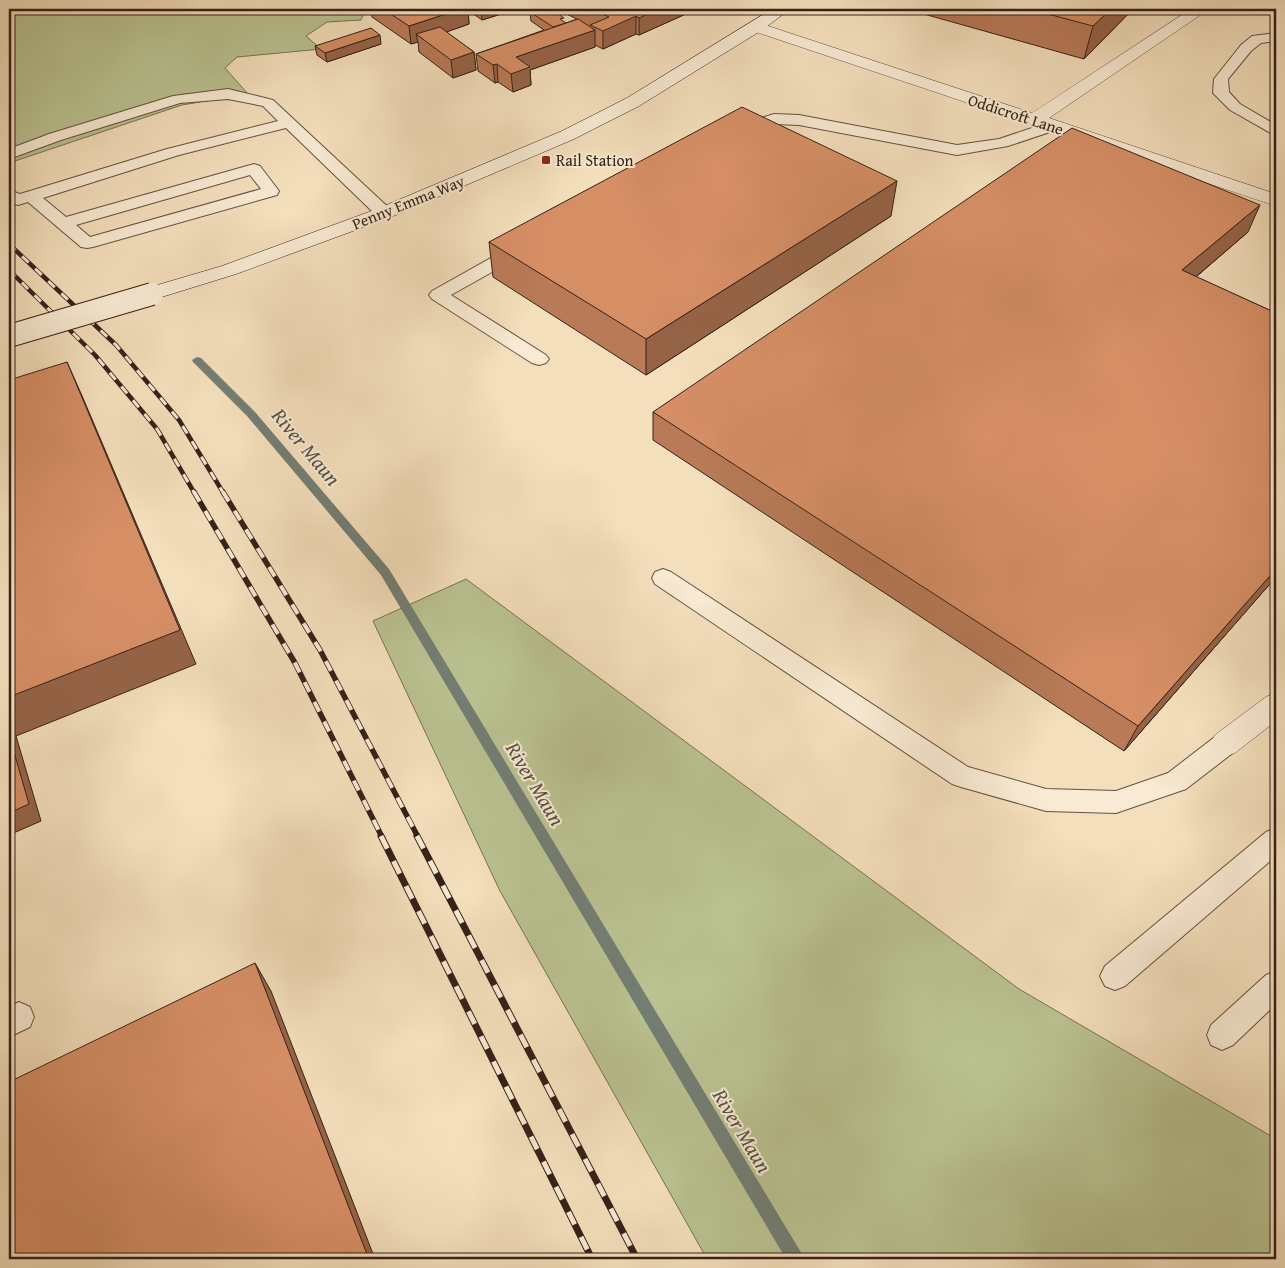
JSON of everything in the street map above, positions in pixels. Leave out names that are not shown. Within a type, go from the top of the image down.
[{"type":"street","name":"Penny Emma Way","points":[[9,336],[229,270],[384,213],[492,168],[633,102],[756,27],[782,9]]},
{"type":"street","points":[[1034,120],[1201,9]]},
{"type":"street","name":"Oddicroft Lane","points":[[756,27],[1276,200]]},
{"type":"street","points":[[1225,744],[1276,705]]},
{"type":"lane","points":[[1276,37],[1257,39],[1246,48],[1221,79],[1221,94],[1235,108],[1276,131]]},
{"type":"lane","points":[[9,154],[54,137],[178,99],[228,94],[268,103],[384,213]]},
{"type":"lane","points":[[719,139],[752,124],[774,119],[800,120],[957,150],[1002,143],[1054,126]]},
{"type":"lane","points":[[9,195],[18,200],[173,152],[289,123]]},
{"type":"lane","points":[[31,196],[87,243],[271,191],[254,168],[64,223]]},
{"type":"lane","points":[[532,243],[438,295],[539,359]]},
{"type":"lane","points":[[664,578],[961,776],[1046,800],[1116,802],[1176,780],[1225,744]]},
{"type":"lane","points":[[1115,976],[1276,840]]},
{"type":"lane","points":[[1222,1035],[1276,984]]},
{"type":"green space","points":[[9,9],[304,9],[306,14],[315,9],[366,9],[361,20],[327,22],[306,36],[321,49],[237,57],[225,68],[248,94],[182,105],[9,163]]},
{"type":"green space","points":[[466,579],[1019,989],[1276,1139],[1276,1259],[707,1259],[500,891],[373,621]]},
{"type":"building","points":[[383,9],[415,9],[422,13],[435,9],[461,9],[409,26]]},
{"type":"building","points":[[540,9],[551,9],[564,18],[560,19],[566,23],[553,27],[530,12]]},
{"type":"building","points":[[591,9],[659,9],[639,18],[636,16],[603,31],[590,25],[609,17]]},
{"type":"building","points":[[1029,9],[1111,9],[1093,26]]},
{"type":"building","points":[[578,19],[595,30],[516,57],[530,67],[511,74],[497,64],[493,65],[476,54]]},
{"type":"building","points":[[440,27],[474,52],[451,60],[416,34]]},
{"type":"building","points":[[371,28],[380,35],[325,53],[315,46]]},
{"type":"building","points":[[742,107],[897,181],[646,339],[489,242]]},
{"type":"building","points":[[1072,128],[1260,205],[1182,270],[1276,313],[1276,569],[1138,726],[653,412]]},
{"type":"building","points":[[67,362],[180,630],[9,697],[9,380]]},
{"type":"building","points":[[9,735],[29,804],[9,813]]},
{"type":"building","points":[[255,963],[368,1257],[365,1259],[9,1259],[9,1082]]},
{"type":"waterway","name":"River Maun","points":[[197,360],[251,414],[385,572],[796,1259]]},
{"type":"railway","points":[[9,244],[116,345],[179,420],[224,494]]},
{"type":"railway","points":[[9,270],[95,355],[157,429],[195,494]]},
{"type":"railway","points":[[194,492],[295,663],[382,837]]},
{"type":"railway","points":[[223,492],[320,650],[418,837]]},
{"type":"railway","points":[[381,836],[592,1259]]},
{"type":"railway","points":[[417,836],[637,1259]]},
{"type":"place","name":"Rail Station","points":[[546,160]]}]
